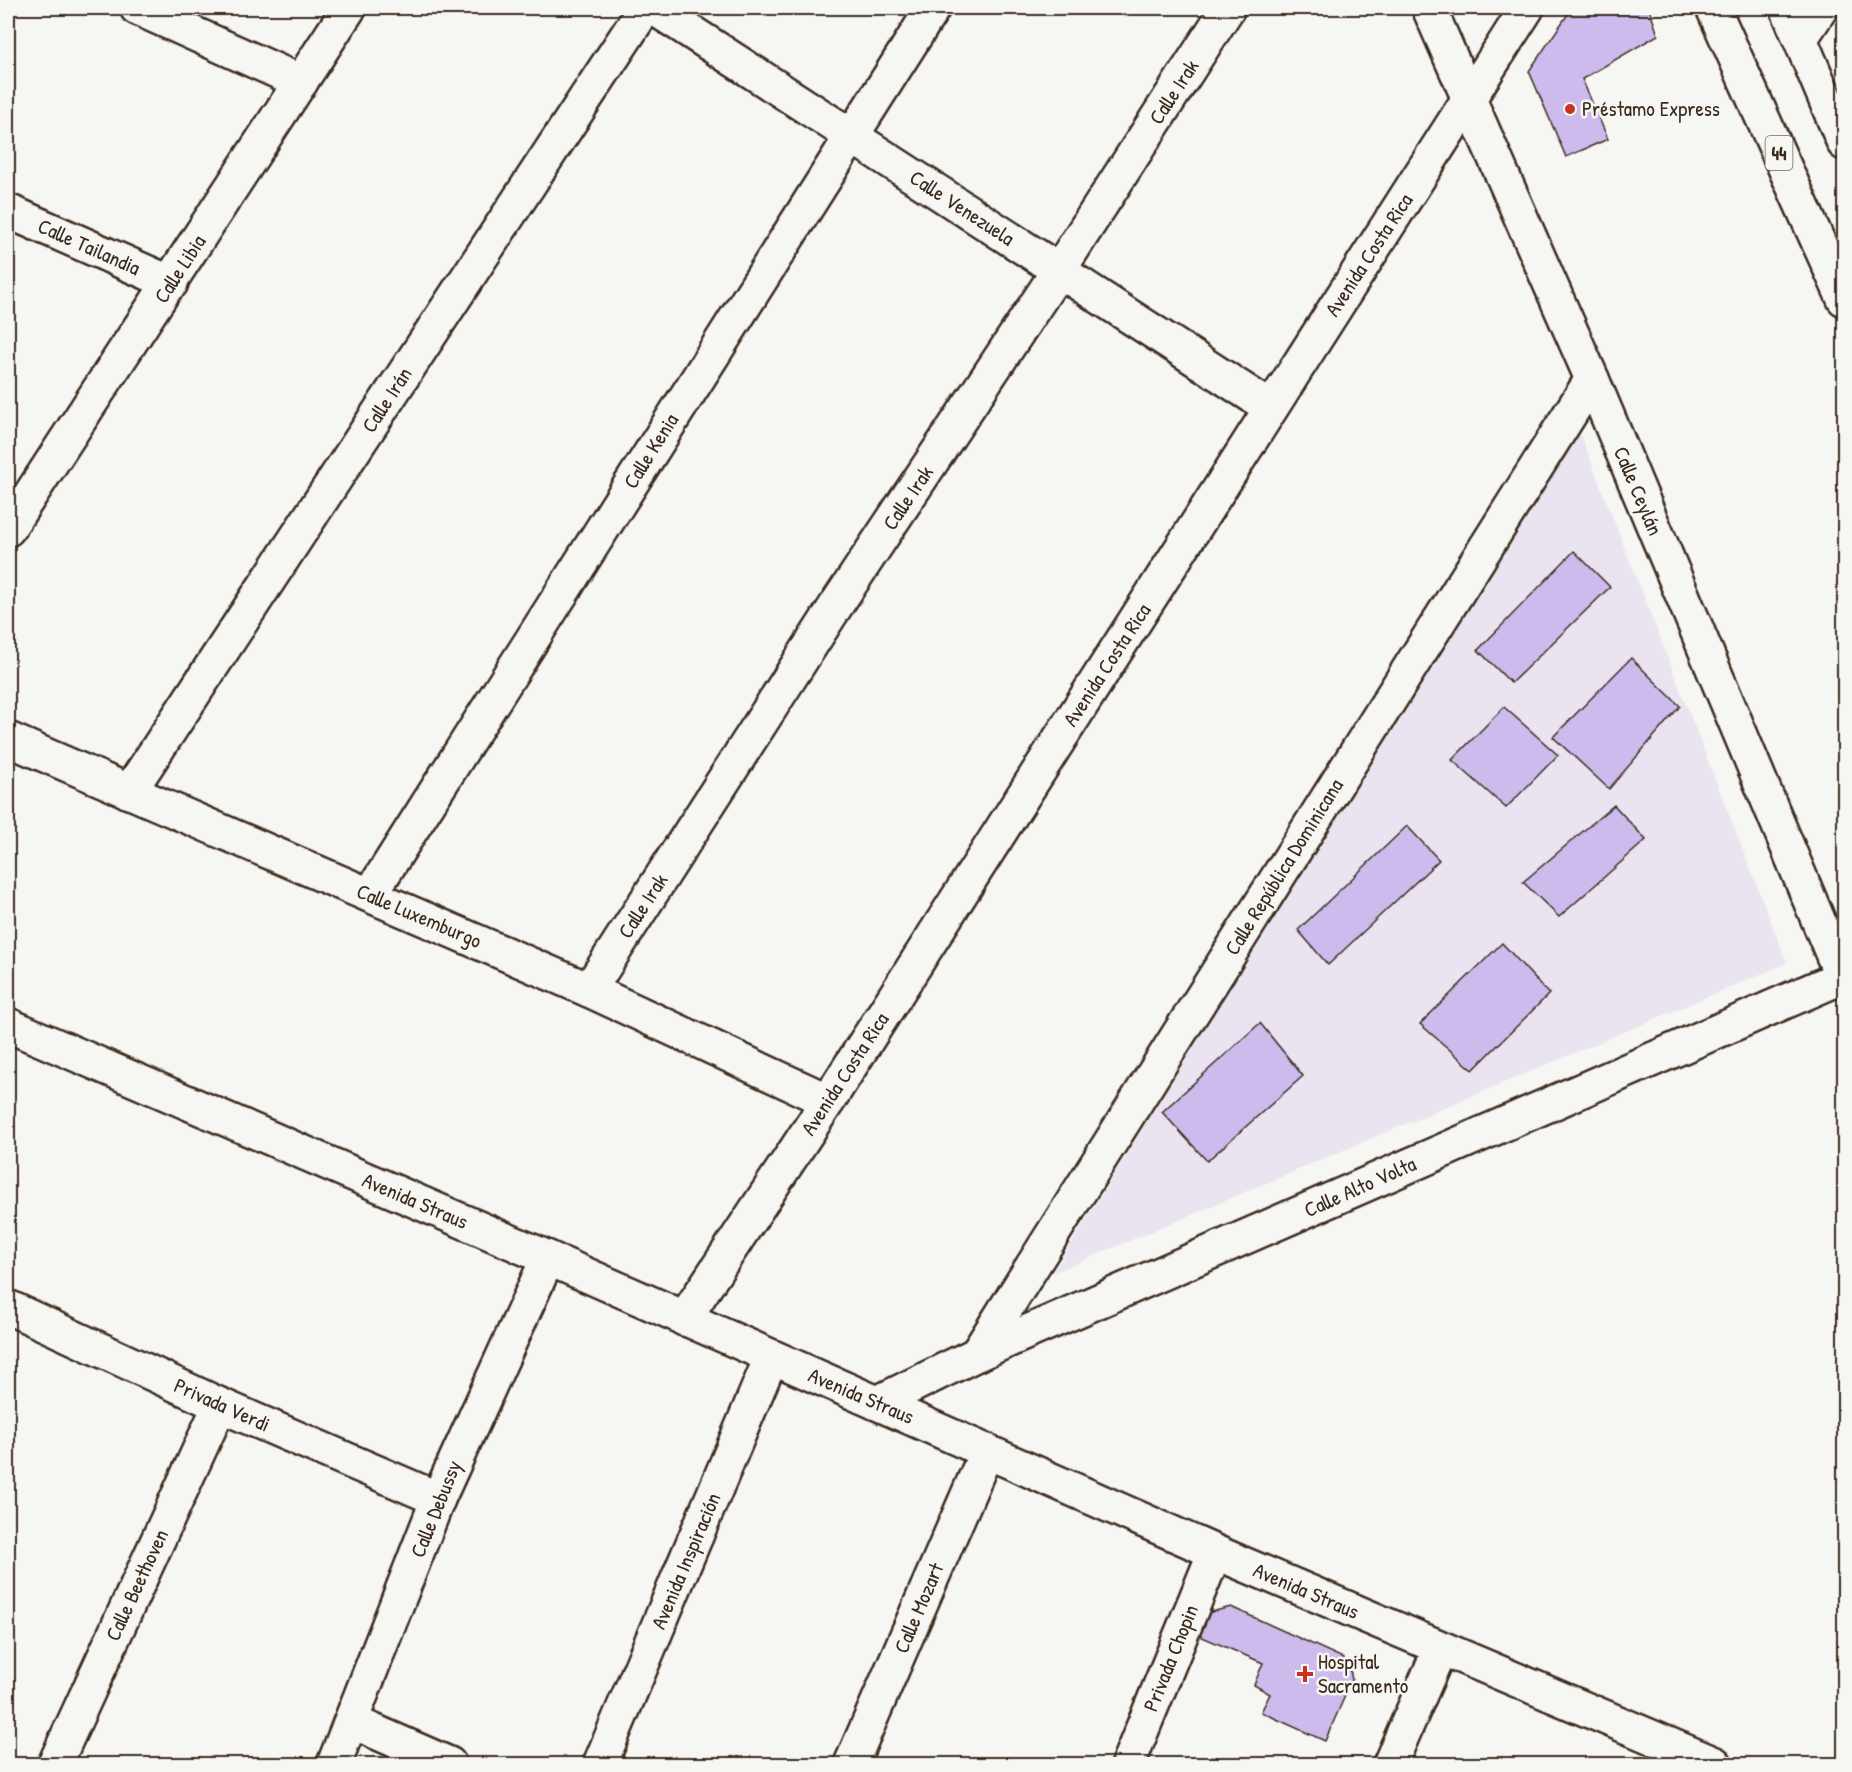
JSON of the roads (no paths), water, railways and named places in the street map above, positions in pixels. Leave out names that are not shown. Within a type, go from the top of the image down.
[{"type":"street","points":[[137,8],[301,82]]},
{"type":"street","name":"Calle Libia","points":[[8,529],[21,482],[171,283],[349,8]]},
{"type":"street","name":"Calle Irán","points":[[129,792],[645,8]]},
{"type":"street","name":"Calle Venezuela","points":[[654,8],[1271,408]]},
{"type":"street","name":"Calle Kenia","points":[[370,895],[933,8]]},
{"type":"street","name":"Calle Irak","points":[[589,990],[839,601],[1059,270],[1228,8]]},
{"type":"street","name":"Calle Ceylán","points":[[1429,8],[1592,379],[1843,977]]},
{"type":"street","name":"Avenida Costa Rica","points":[[684,1319],[828,1101],[1527,8]]},
{"type":"street","name":"44","points":[[1713,8],[1845,299]]},
{"type":"street","points":[[1787,8],[1845,143]]},
{"type":"street","points":[[1801,38],[1821,8]]},
{"type":"street","name":"Calle Tailandia","points":[[8,211],[171,283]]},
{"type":"street","name":"Calle República Dominicana","points":[[977,1354],[1592,379]]},
{"type":"street","name":"Calle Luxemburgo","points":[[8,739],[589,990],[828,1101]]},
{"type":"street","name":"Calle Alto Volta","points":[[877,1403],[977,1354],[1843,977]]},
{"type":"street","name":"Avenida Straus","points":[[8,1025],[548,1258],[771,1358],[1440,1649],[1667,1755],[1715,1764]]},
{"type":"street","name":"Calle Debussy","points":[[334,1764],[353,1722],[438,1499],[548,1258]]},
{"type":"street","name":"Privada Verdi","points":[[8,1307],[220,1405],[438,1499]]},
{"type":"street","name":"Avenida Inspiración","points":[[600,1764],[771,1358]]},
{"type":"street","name":"Calle Beethoven","points":[[55,1764],[220,1405]]},
{"type":"street","name":"Calle Mozart","points":[[851,1764],[987,1451]]},
{"type":"street","name":"Privada Chopin","points":[[1128,1764],[1215,1552]]},
{"type":"street","points":[[1390,1764],[1440,1649]]},
{"type":"street","points":[[353,1722],[449,1764]]},
{"type":"place","name":"Préstamo Express","points":[[1570,109]]},
{"type":"place","name":"Hospital Sacramento","points":[[1305,1674]]}]
